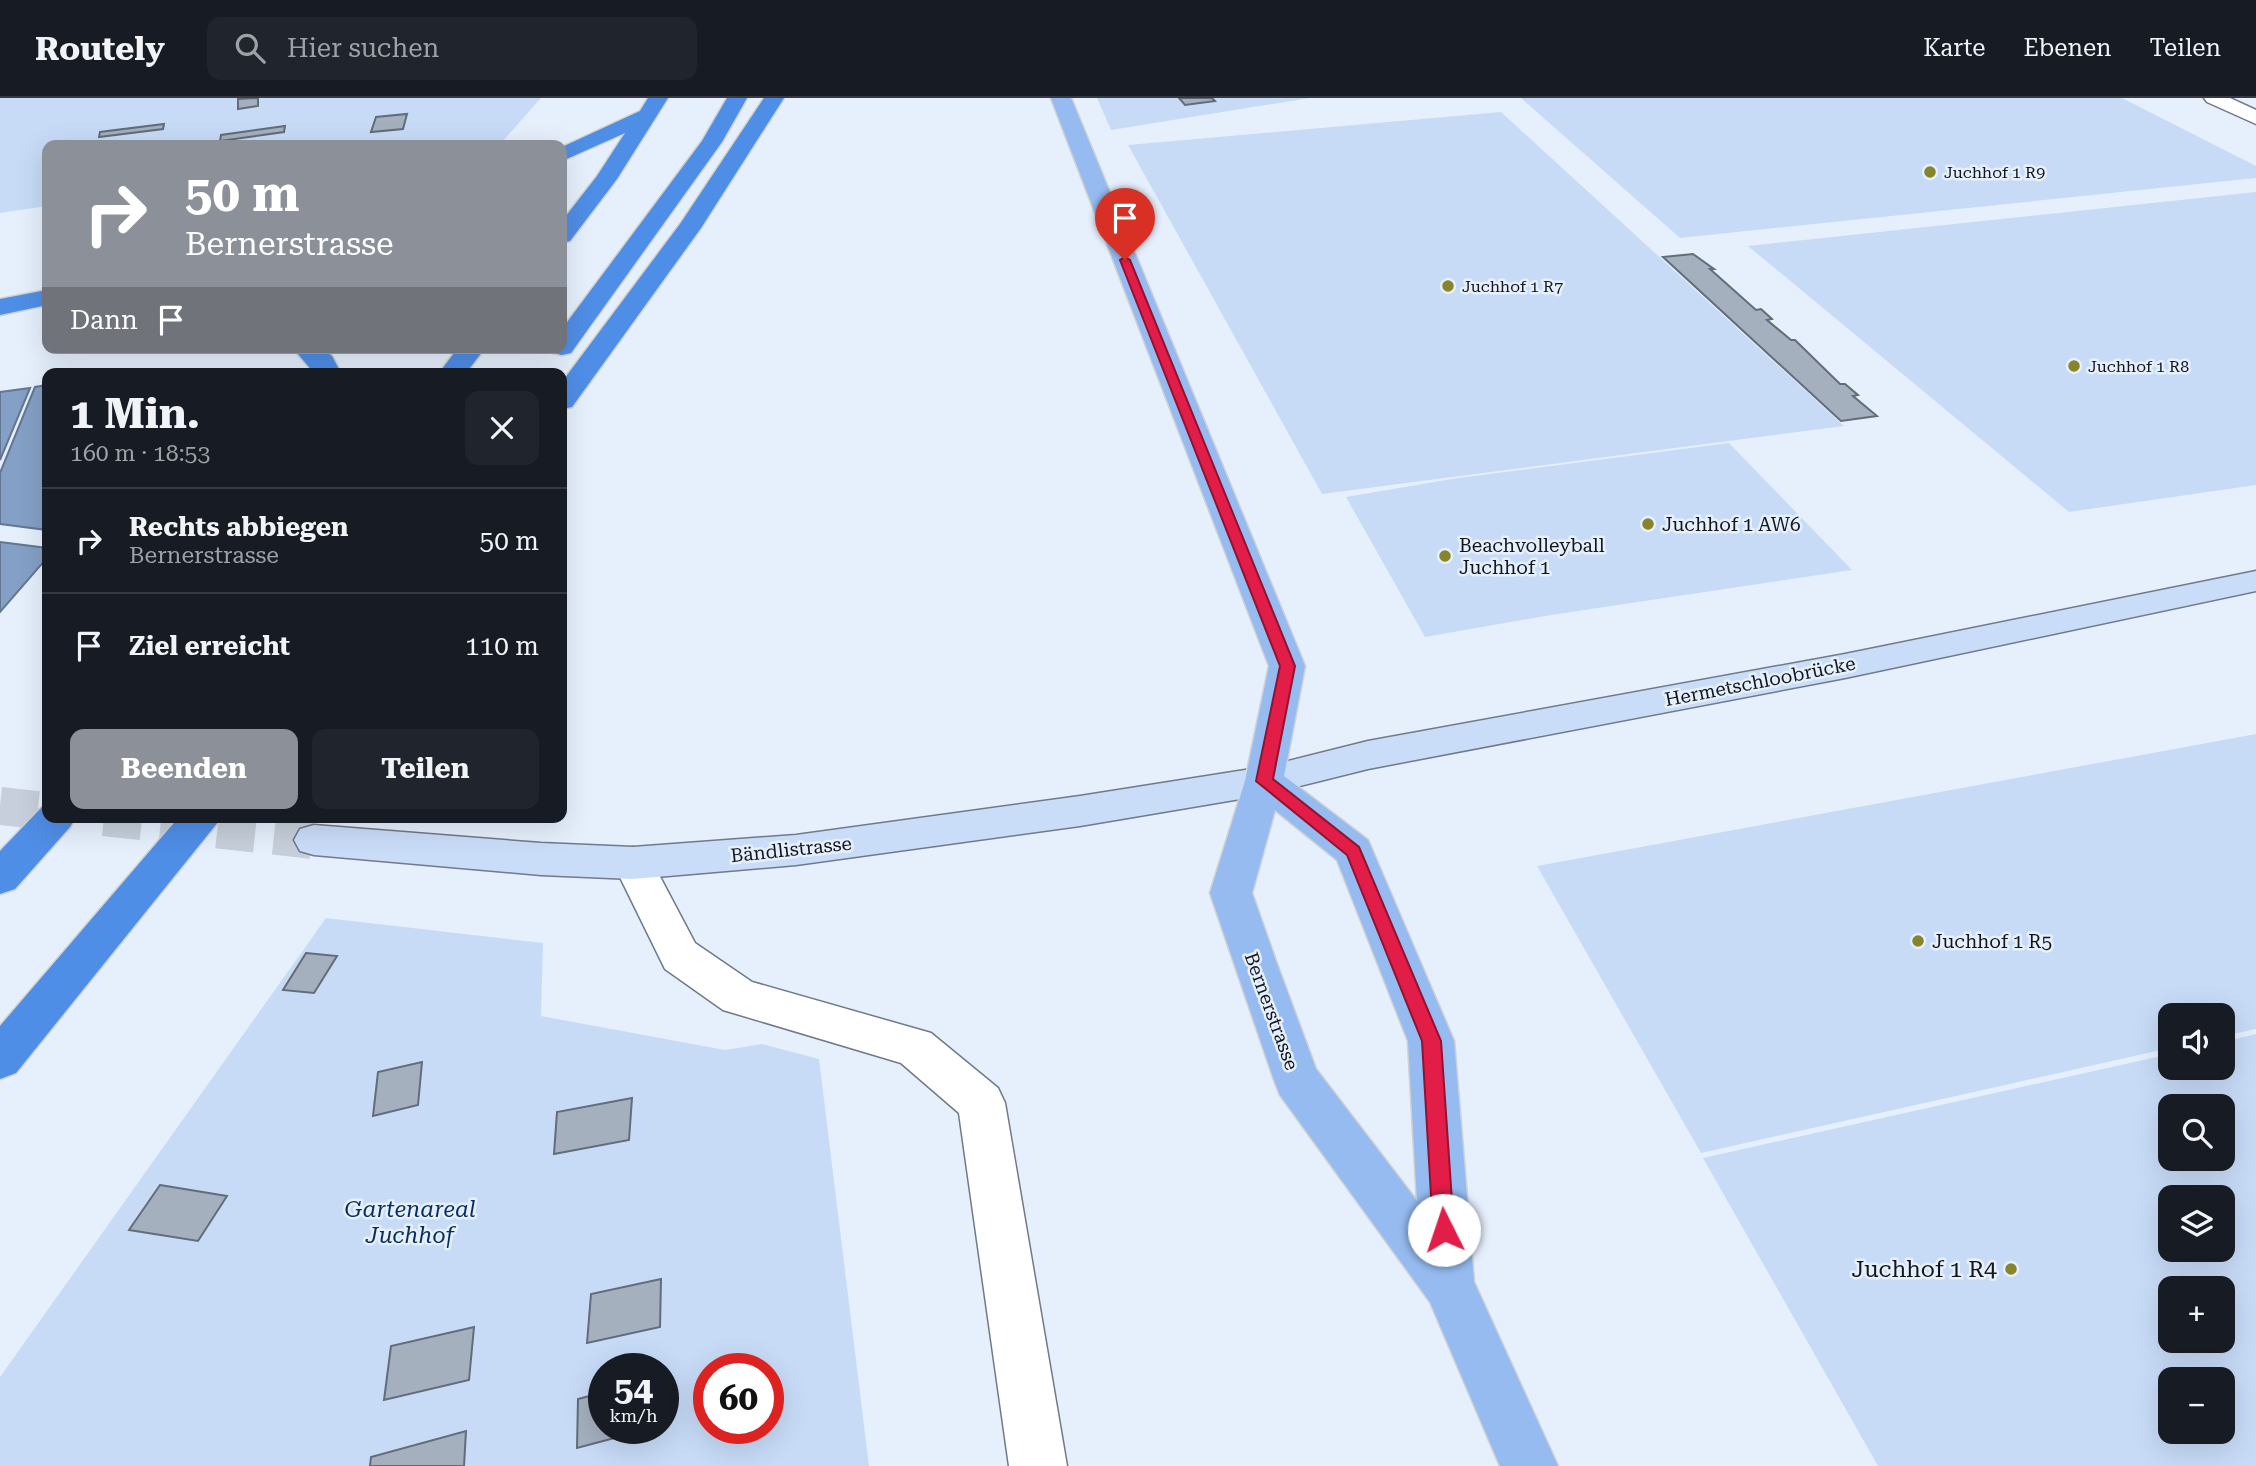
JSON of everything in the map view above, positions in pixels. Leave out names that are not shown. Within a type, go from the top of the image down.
[{"type":"highway","points":[[567,340],[660,216],[712,142],[737,98]]},
{"type":"highway","points":[[567,394],[689,228],[774,98]]},
{"type":"highway","points":[[567,152],[652,107]]},
{"type":"highway","points":[[567,230],[606,179],[652,107]]},
{"type":"highway","points":[[0,307],[42,299]]},
{"type":"highway","points":[[0,327],[42,319]]},
{"type":"highway","points":[[313,354],[325,368]]},
{"type":"highway","points":[[456,368],[467,354]]},
{"type":"highway","points":[[0,878],[50,823]]},
{"type":"highway","points":[[0,1059],[197,823]]},
{"type":"main road","name":"Bernerstrasse","points":[[1061,98],[1287,666],[1264,781],[1231,893],[1259,977],[1297,1080],[1448,1284],[1528,1466]]},
{"type":"main road","name":"Hermetschloobrücke","points":[[1264,781],[1368,755],[1845,666],[2256,581]]},
{"type":"main road","name":"Bernerstrasse","points":[[1264,781],[1353,851],[1431,1041],[1448,1284]]},
{"type":"main road","name":"Bändlistrasse","points":[[314,840],[541,859],[633,863],[796,850],[1080,811],[1264,781]]},
{"type":"street","points":[[2214,98],[2256,118]]},
{"type":"street","points":[[633,863],[680,956],[739,997],[915,1047],[981,1103],[1038,1466]]},
{"type":"green space","points":[[0,98],[541,98],[504,140],[42,140],[42,207],[0,213]]},
{"type":"green space","points":[[1097,98],[1310,98],[1111,130]]},
{"type":"green space","name":"Juchhof 1 R9","points":[[1521,98],[2122,98],[2256,166],[2256,178],[1680,238]]},
{"type":"green space","name":"Juchhof 1 R7","points":[[1501,112],[1844,426],[1322,494],[1128,145]]},
{"type":"green space","name":"Juchhof 1 R8","points":[[2256,192],[2256,485],[2069,512],[1748,246]]},
{"type":"green space","name":"Juchhof 1 AW6","points":[[1729,443],[1852,570],[1551,615],[1425,637],[1346,497],[1458,478]]},
{"type":"green space","name":"Juchhof 1 R5","points":[[2256,734],[2256,1029],[2235,1033],[2235,1003],[2158,1003],[2158,1051],[1701,1153],[1537,866]]},
{"type":"green space","name":"Gartenareal Juchhof","points":[[326,918],[543,943],[541,1016],[725,1050],[762,1044],[819,1059],[869,1466],[0,1466],[0,1377]]},
{"type":"green space","name":"Juchhof 1 R4","points":[[2256,1034],[2256,1466],[1878,1466],[1703,1158],[2158,1057],[2158,1080],[2235,1080],[2235,1039]]},
{"type":"shaded area","points":[[42,386],[42,529],[0,524],[0,473],[35,387]]},
{"type":"shaded area","points":[[30,388],[0,460],[0,392]]},
{"type":"shaded area","points":[[0,542],[42,547],[42,564],[0,612]]},
{"type":"building","points":[[258,98],[258,106],[238,109],[238,99]]},
{"type":"building","points":[[1179,98],[1212,98],[1215,101],[1185,105]]},
{"type":"building","points":[[407,114],[403,129],[371,132],[376,117]]},
{"type":"building","points":[[164,124],[163,129],[99,137],[100,132]]},
{"type":"building","points":[[285,126],[284,132],[227,140],[220,140],[221,135]]},
{"type":"building","points":[[1693,254],[1714,269],[1710,269],[1756,310],[1761,309],[1772,319],[1767,320],[1791,340],[1795,340],[1840,384],[1845,384],[1858,395],[1853,396],[1877,416],[1841,421],[1663,257]]},
{"type":"building","points":[[306,953],[337,956],[314,993],[283,990]]},
{"type":"building","points":[[422,1062],[418,1105],[373,1116],[378,1072]]},
{"type":"building","points":[[632,1098],[629,1140],[554,1154],[557,1112]]},
{"type":"building","points":[[160,1185],[227,1196],[198,1241],[129,1230]]},
{"type":"building","points":[[661,1279],[660,1327],[587,1343],[591,1294]]},
{"type":"building","points":[[474,1327],[469,1380],[384,1400],[391,1346]]},
{"type":"building","points":[[588,1396],[588,1444],[592,1444],[577,1448],[578,1399]]},
{"type":"building","points":[[466,1431],[464,1466],[370,1466],[371,1457]]},
{"type":"tunnel","points":[[0,806],[42,810]]},
{"type":"tunnel","points":[[159,823],[314,840]]},
{"type":"place","name":"Juchhof 1 R9","points":[[1930,172]]},
{"type":"place","name":"Juchhof 1 R7","points":[[1448,286]]},
{"type":"place","name":"Juchhof 1 R8","points":[[2074,366]]},
{"type":"place","name":"Juchhof 1 AW6","points":[[1648,524]]},
{"type":"place","name":"Beachvolleyball Juchhof 1","points":[[1445,556]]},
{"type":"place","name":"Juchhof 1 R5","points":[[1918,941]]},
{"type":"place","name":"Juchhof 1 R4","points":[[2011,1269]]},
{"type":"route","points":[[1125,260],[1287,666],[1264,781],[1353,851],[1431,1041],[1444,1230]]}]
